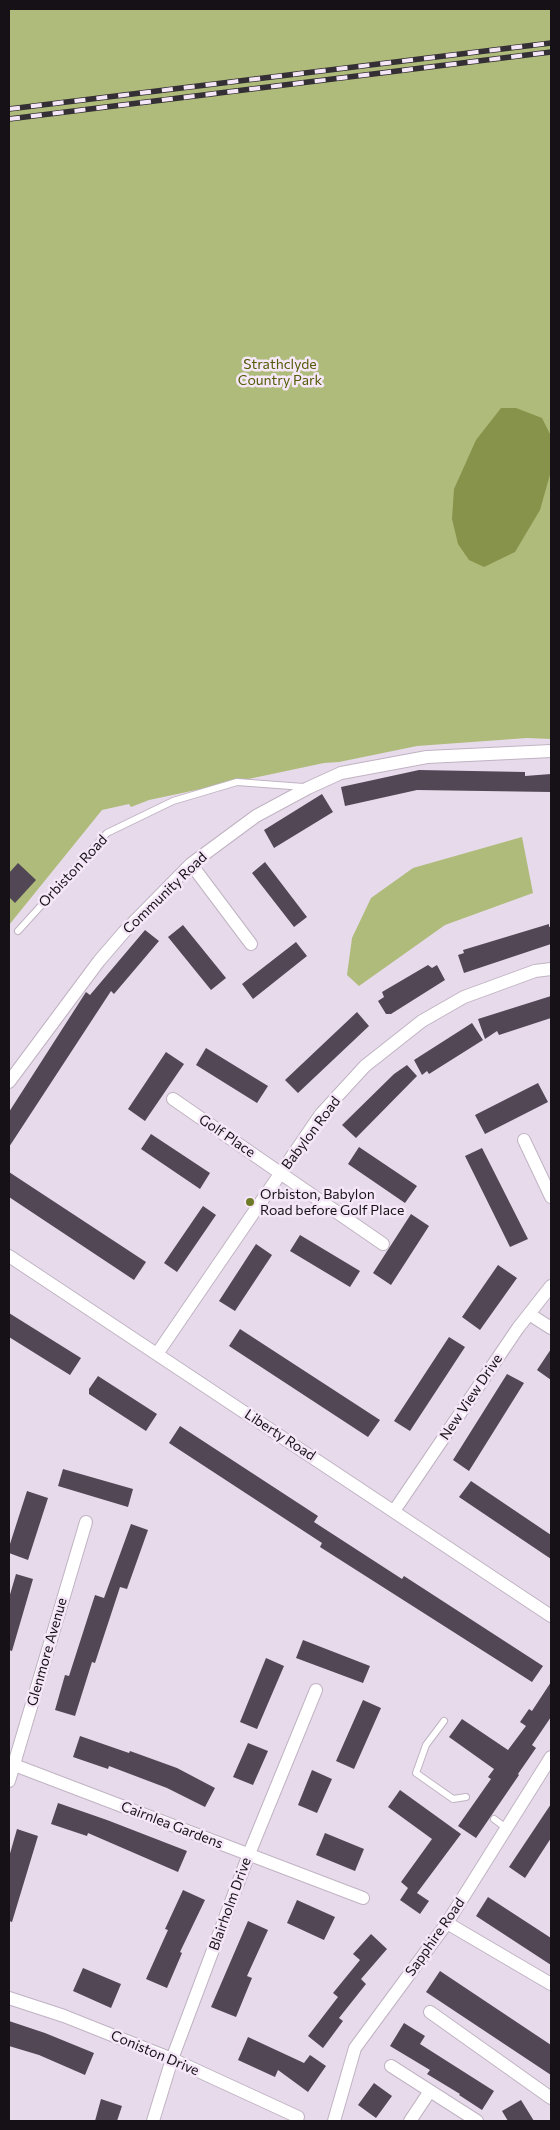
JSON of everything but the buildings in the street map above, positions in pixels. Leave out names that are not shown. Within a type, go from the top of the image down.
[{"type":"street","name":"Community Road","points":[[9,1082],[99,960],[191,864],[240,826],[308,788],[341,773],[427,757],[551,751]]},
{"type":"street","points":[[191,864],[250,944]]},
{"type":"street","name":"Babylon Road","points":[[157,1354],[321,1114],[359,1073],[422,1021],[464,997],[535,971],[551,968]]},
{"type":"street","name":"Golf Place","points":[[173,1099],[383,1244]]},
{"type":"street","points":[[524,1140],[551,1197]]},
{"type":"street","name":"Liberty Road","points":[[9,1256],[551,1616]]},
{"type":"street","name":"New View Drive","points":[[394,1510],[529,1314],[551,1286]]},
{"type":"street","points":[[529,1314],[551,1328]]},
{"type":"street","name":"Glenmore Avenue","points":[[9,1781],[11,1764],[86,1522]]},
{"type":"street","name":"Blairholm Drive","points":[[153,2121],[172,2060],[248,1854],[316,1690]]},
{"type":"street","name":"Sapphire Road","points":[[334,2121],[355,2048],[447,1923],[506,1828],[546,1776],[551,1757]]},
{"type":"street","name":"Cairnlea Gardens","points":[[11,1764],[363,1898]]},
{"type":"street","points":[[447,1923],[551,1984]]},
{"type":"street","name":"Coniston Drive","points":[[9,1998],[64,2016],[172,2060],[298,2117]]},
{"type":"street","points":[[430,2012],[551,2098]]},
{"type":"street","points":[[392,2066],[477,2121]]},
{"type":"street","points":[[410,2121],[430,2091]]},
{"type":"lane","name":"Orbiston Road","points":[[18,931],[107,834],[173,800],[237,782],[308,788]]},
{"type":"lane","points":[[444,1721],[426,1745],[416,1773],[453,1800],[466,1797]]},
{"type":"lane","points":[[494,1819],[506,1828]]},
{"type":"green space","name":"Strathclyde Country Park","points":[[9,9],[551,9],[551,739],[527,738],[417,746],[339,762],[324,763],[149,800],[131,807],[129,804],[102,810],[9,925]]},
{"type":"green space","points":[[522,837],[533,893],[445,925],[359,986],[347,975],[352,938],[371,898],[413,868]]},
{"type":"shaded area","points":[[501,408],[516,408],[542,418],[551,436],[551,471],[540,510],[515,552],[484,567],[469,560],[458,544],[452,519],[454,489],[476,440]]},
{"type":"railway","points":[[9,109],[551,43]]},
{"type":"railway","points":[[9,119],[551,52]]},
{"type":"place","name":"Orbiston, Babylon Road before Golf Place","points":[[250,1202]]}]
